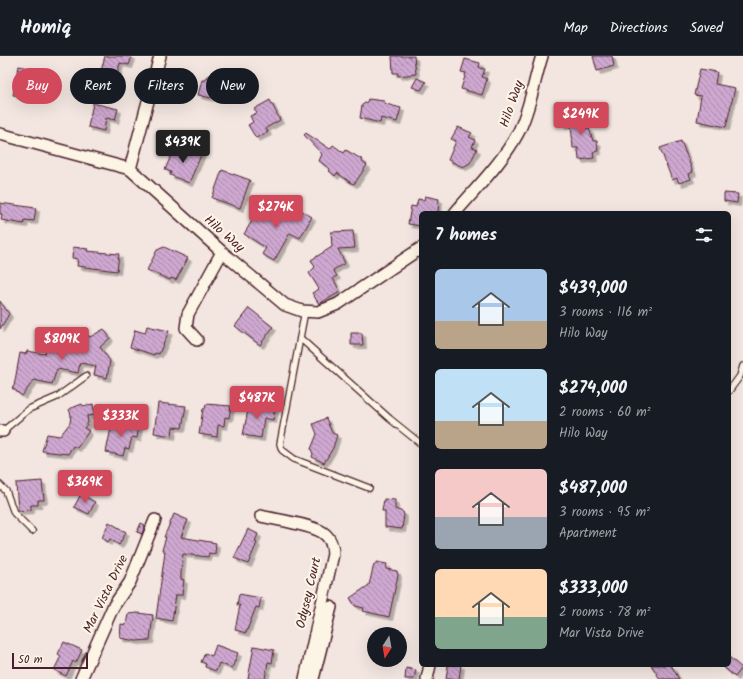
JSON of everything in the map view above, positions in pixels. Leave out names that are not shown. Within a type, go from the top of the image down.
[{"type":"street","points":[[130,169],[160,56]]},
{"type":"street","name":"Hilo Way","points":[[457,211],[497,164],[518,133],[542,56]]},
{"type":"street","name":"Hilo Way","points":[[0,134],[130,169],[222,252],[285,305],[305,311],[318,312],[338,304],[419,249]]},
{"type":"street","points":[[197,340],[186,328],[188,314],[222,252]]},
{"type":"street","name":"Odysey Court","points":[[261,516],[316,530],[327,536],[332,543],[333,554],[304,679]]},
{"type":"street","name":"Mar Vista Drive","points":[[82,679],[114,607],[130,582],[155,520]]},
{"type":"street","points":[[313,679],[331,607]]},
{"type":"street","points":[[426,679],[429,667]]},
{"type":"lane","points":[[305,311],[280,444],[282,450],[294,459],[370,488]]},
{"type":"lane","points":[[300,338],[390,419],[419,442]]},
{"type":"lane","points":[[731,387],[740,376],[743,366]]},
{"type":"lane","points":[[1,431],[29,408],[57,397],[86,376]]},
{"type":"lane","points":[[0,485],[6,491],[14,513],[32,531]]},
{"type":"building","points":[[105,56],[132,56],[129,65],[120,63],[119,68],[102,68]]},
{"type":"building","points":[[392,56],[414,56],[416,74],[398,76],[398,73],[393,73]]},
{"type":"building","points":[[593,56],[612,56],[614,66],[597,71]]},
{"type":"building","points":[[465,59],[480,63],[479,68],[485,69],[482,77],[487,79],[482,95],[461,89],[466,73],[461,72]]},
{"type":"building","points":[[19,66],[29,68],[19,68]]},
{"type":"building","points":[[700,69],[717,72],[715,84],[735,88],[726,127],[697,121],[701,96],[694,95]]},
{"type":"building","points":[[417,78],[426,82],[421,90],[412,87]]},
{"type":"building","points":[[202,80],[206,80],[206,97],[198,95]]},
{"type":"building","points":[[368,99],[384,101],[386,104],[401,108],[397,122],[381,118],[380,123],[360,118],[362,105],[367,102]]},
{"type":"building","points":[[270,100],[280,120],[266,128],[268,132],[256,138],[248,125],[253,122],[250,116],[257,113],[254,109]]},
{"type":"building","points":[[93,104],[118,109],[115,120],[106,118],[104,131],[88,127]]},
{"type":"building","points":[[580,113],[583,129],[589,128],[593,141],[597,141],[598,151],[593,152],[594,158],[579,160],[578,148],[573,148],[571,124],[562,125],[560,115]]},
{"type":"building","points":[[458,127],[472,133],[469,137],[475,140],[472,147],[477,149],[470,163],[463,167],[448,160],[456,141],[451,139]]},
{"type":"building","points":[[306,133],[330,149],[333,145],[344,153],[346,150],[363,160],[362,162],[367,165],[355,183],[353,184],[337,173],[335,176],[329,171],[330,169],[319,161],[322,154],[304,135]]},
{"type":"building","points":[[681,141],[693,172],[689,174],[691,179],[679,183],[677,178],[672,180],[660,148]]},
{"type":"building","points":[[186,147],[202,153],[189,183],[170,175],[171,172],[165,170],[174,148],[184,153]]},
{"type":"building","points":[[222,170],[250,180],[240,208],[212,198]]},
{"type":"building","points":[[724,193],[738,194],[737,203],[724,201]]},
{"type":"building","points":[[425,196],[439,199],[438,211],[419,211],[419,226],[408,224],[411,206],[416,207],[418,199],[424,200]]},
{"type":"building","points":[[0,203],[36,208],[34,221],[25,220],[24,224],[1,220],[2,214],[0,214]]},
{"type":"building","points":[[261,206],[276,215],[286,206],[295,216],[299,209],[312,217],[300,238],[290,233],[274,261],[262,254],[266,248],[244,234]]},
{"type":"building","points":[[353,231],[355,248],[338,249],[345,263],[333,270],[337,276],[333,278],[340,292],[319,304],[312,293],[319,289],[309,273],[315,267],[311,260],[332,247],[331,232]]},
{"type":"building","points":[[73,247],[88,249],[87,251],[119,254],[117,271],[77,266],[78,259],[72,258]]},
{"type":"building","points":[[164,247],[188,258],[176,280],[171,278],[170,280],[147,270],[157,250]]},
{"type":"building","points":[[0,301],[9,314],[0,329]]},
{"type":"building","points":[[249,308],[273,327],[260,345],[235,326]]},
{"type":"building","points":[[147,326],[169,331],[159,354],[155,353],[154,355],[130,347],[135,330],[145,333]]},
{"type":"building","points":[[104,329],[110,338],[100,347],[110,361],[107,378],[94,375],[96,366],[80,363],[78,373],[57,369],[52,384],[34,380],[22,396],[12,388],[14,386],[20,353],[26,354],[27,351],[45,354],[46,346],[53,341],[54,343],[66,345],[85,332],[90,337]]},
{"type":"building","points":[[351,333],[362,333],[363,345],[351,345]]},
{"type":"building","points":[[158,403],[186,406],[182,428],[173,427],[172,436],[154,433]]},
{"type":"building","points":[[82,404],[83,406],[93,404],[95,415],[87,416],[88,423],[84,428],[89,431],[77,448],[73,446],[68,454],[42,451],[47,434],[60,436],[70,423],[71,415],[69,409]]},
{"type":"building","points":[[206,404],[231,406],[229,418],[225,417],[224,426],[218,425],[217,437],[199,434],[203,409],[205,409]]},
{"type":"building","points":[[250,406],[275,408],[273,420],[264,418],[261,438],[243,435]]},
{"type":"building","points":[[326,418],[332,433],[337,435],[333,448],[324,463],[312,457],[313,454],[311,449],[317,434],[313,424]]},
{"type":"building","points":[[114,424],[139,426],[137,438],[132,437],[129,449],[125,448],[123,456],[106,452],[111,428],[113,428]]},
{"type":"building","points":[[42,481],[44,500],[38,500],[38,505],[31,505],[31,510],[18,511],[16,483]]},
{"type":"building","points":[[81,494],[95,502],[89,514],[74,507]]},
{"type":"building","points":[[384,499],[395,500],[395,509],[403,512],[402,529],[385,527],[385,511],[382,511]]},
{"type":"building","points":[[174,514],[188,520],[181,537],[216,543],[215,554],[209,553],[208,557],[183,554],[181,579],[184,580],[182,595],[176,595],[172,621],[156,618],[165,552],[162,550],[166,537],[164,537]]},
{"type":"building","points":[[109,522],[126,532],[119,545],[110,539],[108,542],[102,538]]},
{"type":"building","points":[[141,523],[145,525],[142,534],[137,532]]},
{"type":"building","points":[[248,529],[258,534],[255,542],[257,543],[248,564],[234,558]]},
{"type":"building","points":[[376,562],[387,564],[386,569],[397,571],[398,575],[389,617],[363,611],[364,608],[355,606],[350,598],[369,585],[374,564],[376,565]]},
{"type":"building","points":[[239,594],[261,598],[259,608],[256,607],[246,633],[235,630],[240,605],[237,605]]},
{"type":"building","points":[[138,613],[153,615],[150,640],[136,641],[120,638],[121,624],[126,625],[128,614]]},
{"type":"building","points":[[64,642],[82,650],[76,663],[73,661],[66,676],[54,670],[61,656],[58,654]]},
{"type":"building","points":[[216,645],[238,653],[232,668],[219,663],[216,671],[205,667],[206,664],[201,662],[205,653],[212,656]]},
{"type":"building","points":[[254,646],[274,650],[272,663],[268,662],[265,679],[248,679]]},
{"type":"building","points":[[731,659],[742,668],[735,677],[723,667],[731,667]]},
{"type":"building","points":[[448,667],[461,667],[459,679],[446,679]]},
{"type":"building","points":[[652,667],[672,667],[679,679],[660,679]]},
{"type":"building","points":[[406,668],[416,670],[414,679],[405,679]]}]
